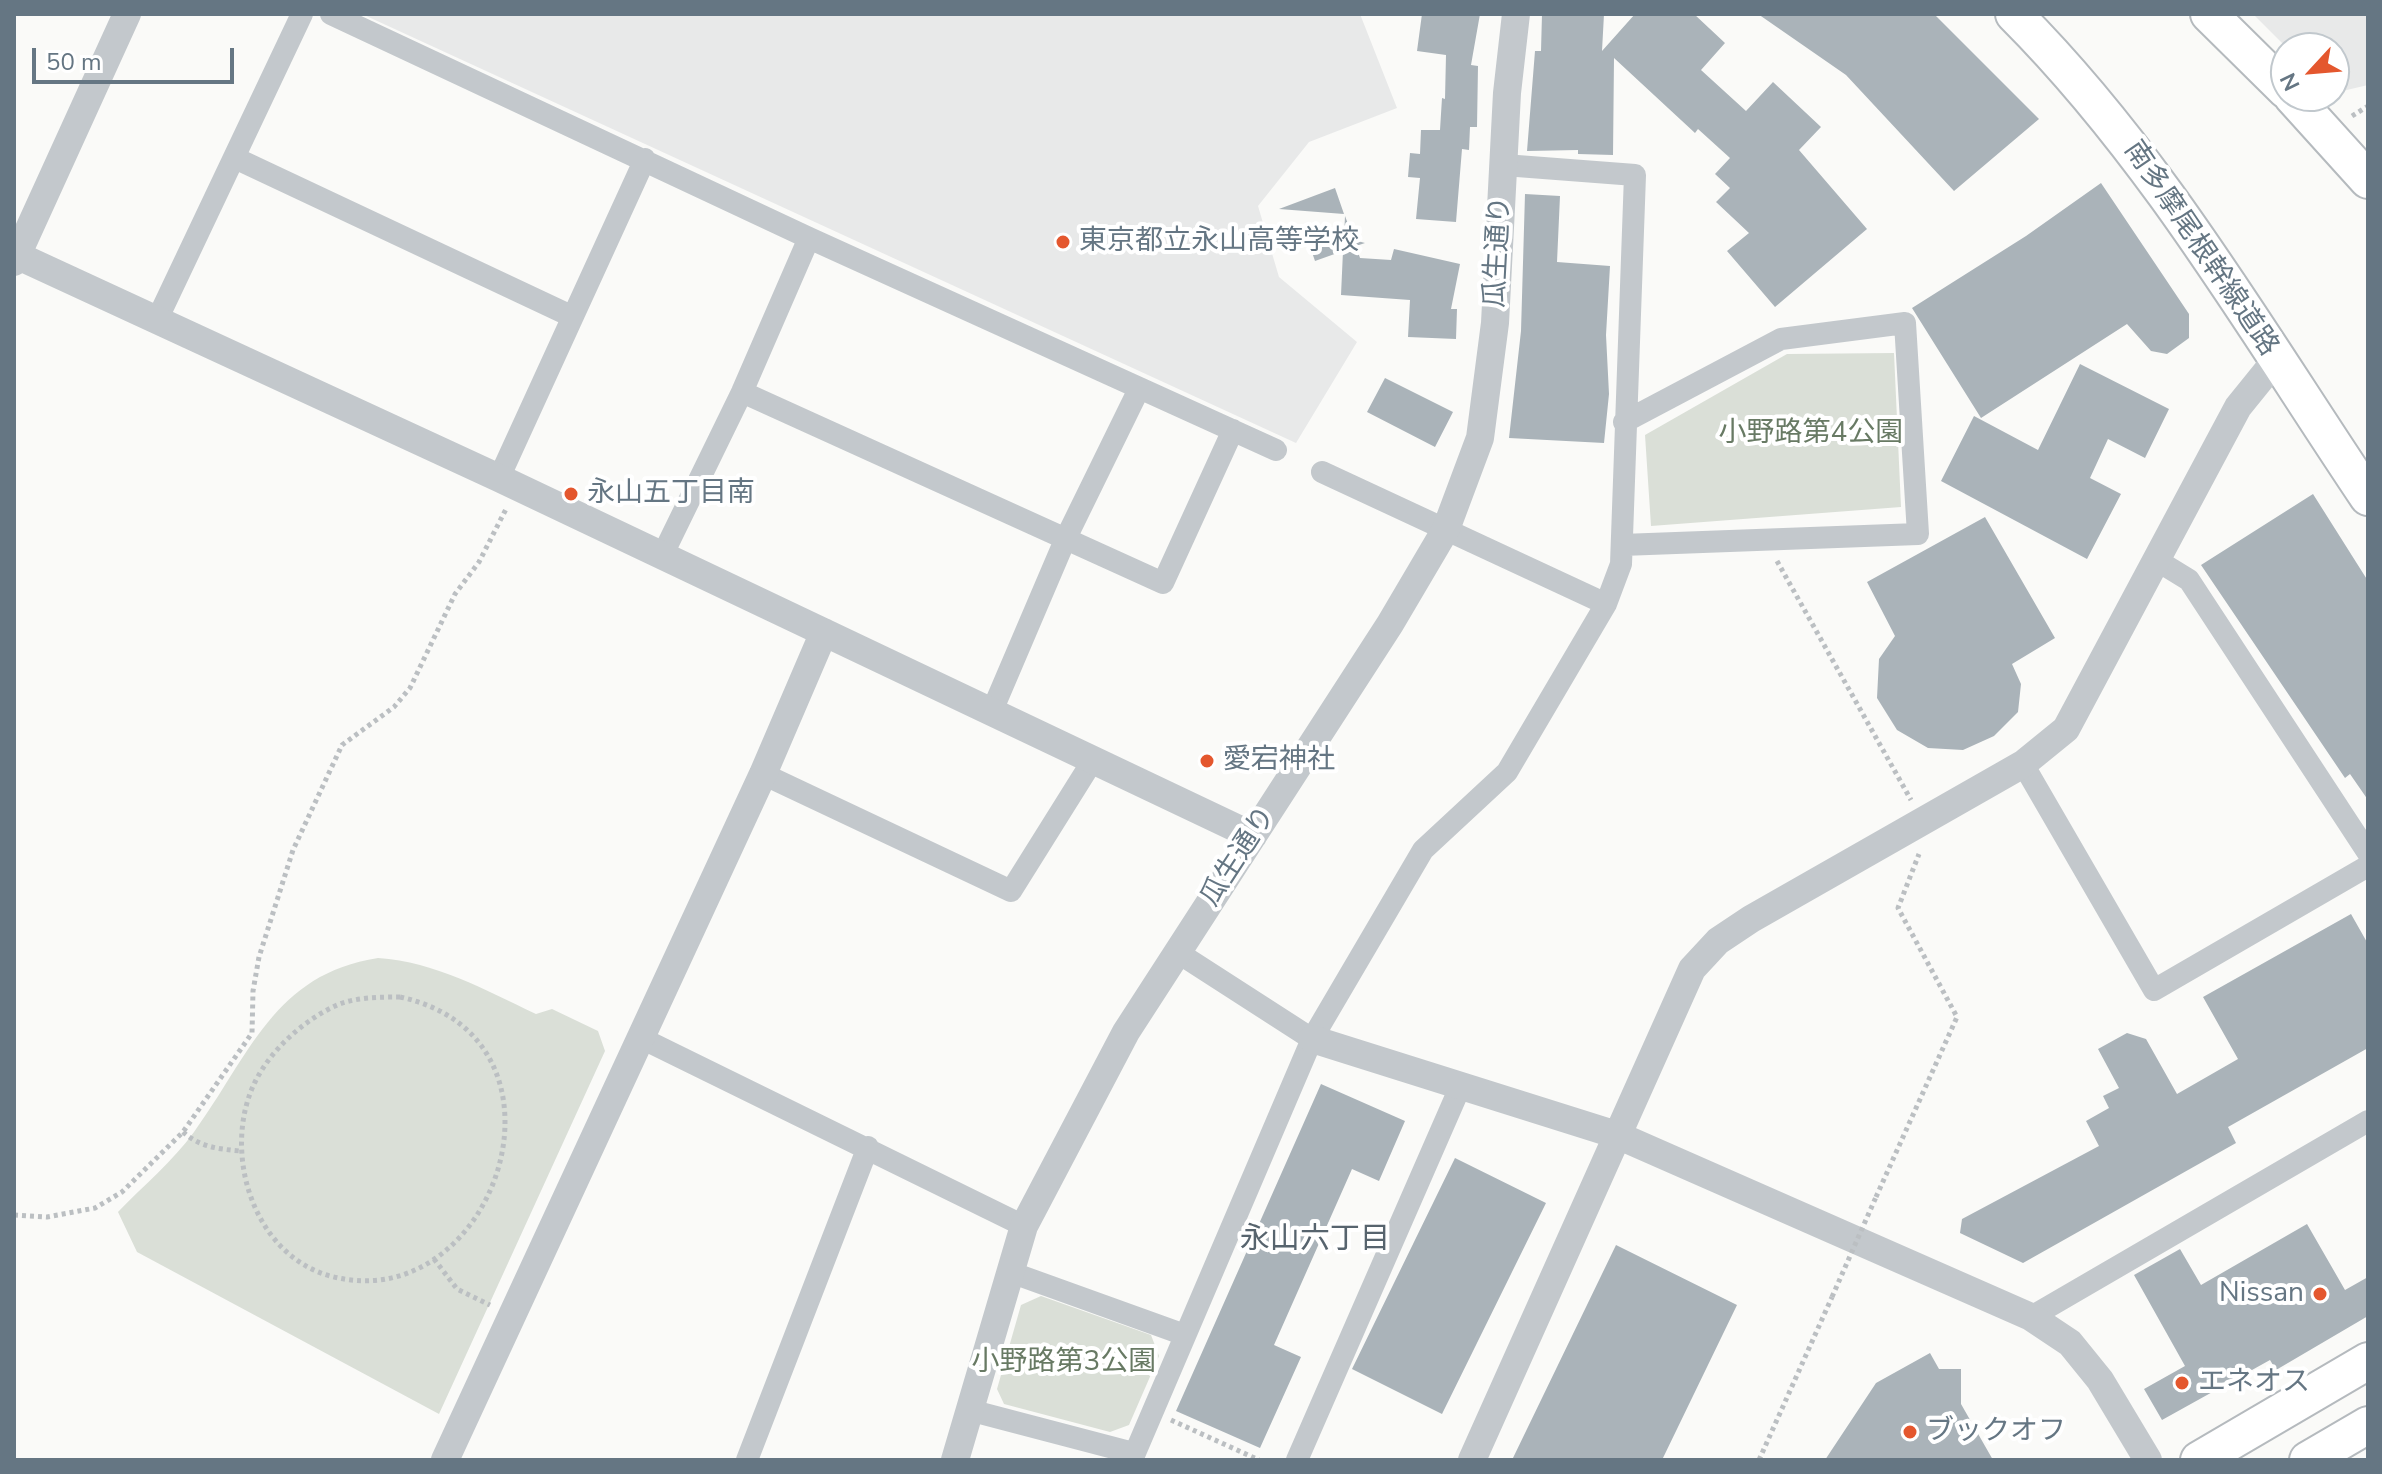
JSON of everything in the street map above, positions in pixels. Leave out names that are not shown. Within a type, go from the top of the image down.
[{"type":"main road","name":"南多摩尾根幹線道路","points":[[2014,14],[2099,104],[2143,162],[2368,497]]},
{"type":"main road","points":[[2209,14],[2270,74]]},
{"type":"main road","points":[[2306,112],[2368,180]]},
{"type":"main road","points":[[2199,1460],[2368,1361]]},
{"type":"main road","points":[[2308,1460],[2368,1425]]},
{"type":"street","points":[[127,14],[15,257],[499,478],[1253,836]]},
{"type":"street","points":[[156,322],[302,14]]},
{"type":"street","points":[[331,14],[809,238],[1276,450]]},
{"type":"street","name":"瓜生通り","points":[[955,1460],[1024,1226],[1097,1082],[1177,952],[1390,624],[1446,529],[1480,438],[1495,323],[1507,93],[1516,14]]},
{"type":"street","points":[[235,158],[571,316]]},
{"type":"street","points":[[499,478],[645,159]]},
{"type":"street","points":[[969,1410],[1132,1456],[1312,1039],[1423,850],[1507,772],[1606,604],[1621,564],[1635,175],[1504,165]]},
{"type":"street","points":[[662,556],[742,392],[809,238]]},
{"type":"street","points":[[1622,545],[1918,534],[1905,323],[1781,339],[1624,422]]},
{"type":"street","points":[[1472,1460],[1676,998],[1692,969],[1718,941],[1922,819],[2023,764],[2052,742],[2077,714],[2238,407],[2276,360]]},
{"type":"street","points":[[992,711],[1065,540],[1139,389]]},
{"type":"street","points":[[742,392],[1163,583],[1233,430]]},
{"type":"street","points":[[1322,472],[1606,604]]},
{"type":"street","points":[[2158,561],[2189,580],[2368,853]]},
{"type":"street","points":[[445,1460],[763,774],[824,632]]},
{"type":"street","points":[[763,774],[1011,891],[1093,760]]},
{"type":"street","points":[[2023,764],[2154,990],[2368,866]]},
{"type":"street","points":[[1177,952],[1312,1039],[1617,1135],[2031,1317],[2070,1343],[2100,1380],[2148,1460]]},
{"type":"street","points":[[641,1038],[1024,1226]]},
{"type":"street","points":[[1297,1460],[1461,1085]]},
{"type":"street","points":[[2031,1317],[2368,1121]]},
{"type":"street","points":[[747,1460],[868,1147]]},
{"type":"street","points":[[1010,1272],[1185,1335]]},
{"type":"path","points":[[2349,118],[2368,106]]},
{"type":"path","points":[[14,1215],[47,1217],[95,1208],[122,1192],[183,1132],[252,1033],[253,991],[259,957],[293,850],[342,745],[394,707],[410,688],[455,594],[479,562],[506,509]]},
{"type":"path","points":[[1759,1460],[1957,1017],[1898,908],[1924,843],[1922,819],[1775,558]]},
{"type":"path","points":[[400,997],[432,1004],[460,1021],[484,1049],[500,1083],[506,1117],[495,1182],[480,1214],[434,1259],[398,1275],[360,1282],[327,1275],[300,1261],[277,1243],[260,1220],[240,1151],[256,1081],[277,1049],[303,1026],[336,1005],[368,998],[400,997]]},
{"type":"path","points":[[183,1132],[194,1141],[215,1149],[240,1151]]},
{"type":"path","points":[[434,1259],[457,1289],[495,1307]]},
{"type":"path","points":[[1152,1411],[1259,1460]]},
{"type":"shaded area","name":"東京都立永山高等学校","points":[[362,14],[1360,14],[1397,108],[1309,142],[1258,206],[1279,277],[1357,342],[1296,443]]},
{"type":"shaded area","points":[[2253,14],[2368,14],[2368,85],[2350,89],[2350,32],[2271,32]]},
{"type":"green space","name":"小野路第4公園","points":[[1894,353],[1901,507],[1651,526],[1645,435],[1787,354]]},
{"type":"green space","points":[[378,958],[440,971],[536,1014],[552,1009],[598,1031],[605,1051],[439,1414],[137,1252],[118,1212],[186,1143],[249,1047],[289,1000],[313,981],[343,967]]},
{"type":"green space","name":"小野路第3公園","points":[[1041,1296],[1151,1335],[1159,1356],[1129,1425],[1110,1432],[1004,1404],[997,1389],[1021,1305]]},
{"type":"building","points":[[1422,14],[1480,14],[1471,65],[1478,66],[1477,127],[1470,127],[1469,150],[1462,149],[1456,222],[1416,219],[1420,178],[1408,177],[1410,153],[1420,154],[1421,130],[1440,130],[1442,98],[1445,99],[1446,55],[1417,51]]},
{"type":"building","points":[[1542,14],[1604,14],[1602,51],[1635,14],[1694,14],[1725,43],[1701,70],[1746,111],[1773,82],[1821,127],[1799,150],[1867,229],[1775,307],[1727,251],[1749,233],[1716,202],[1730,188],[1715,174],[1730,158],[1698,129],[1695,133],[1614,58],[1613,155],[1578,154],[1578,150],[1527,151],[1535,51],[1541,51]]},
{"type":"building","points":[[1758,14],[1934,14],[2039,119],[1954,191],[1846,75]]},
{"type":"building","points":[[2101,183],[2189,314],[2189,338],[2167,354],[2151,351],[2127,324],[1981,418],[1912,308],[2026,236]]},
{"type":"building","points":[[1335,188],[1344,214],[1279,209]]},
{"type":"building","points":[[1525,194],[1560,196],[1557,262],[1610,266],[1606,335],[1609,394],[1604,443],[1509,438],[1521,331]]},
{"type":"building","points":[[1345,216],[1354,240],[1365,243],[1356,246],[1360,258],[1391,260],[1394,249],[1460,264],[1451,309],[1457,309],[1456,339],[1408,337],[1410,300],[1341,295],[1343,251],[1315,261],[1304,229],[1344,238]]},
{"type":"building","points":[[2080,364],[2169,409],[2145,458],[2108,439],[2090,478],[2121,494],[2087,559],[1941,481],[1974,416],[2038,450]]},
{"type":"building","points":[[1385,378],[1453,412],[1435,447],[1367,412]]},
{"type":"building","points":[[2313,494],[2368,581],[2368,800],[2350,774],[2345,778],[2201,565]]},
{"type":"building","points":[[1985,517],[2055,638],[2012,664],[2021,684],[2018,712],[1994,736],[1963,750],[1928,748],[1897,730],[1877,698],[1879,659],[1895,636],[1867,582]]},
{"type":"building","points":[[2351,914],[2368,944],[2368,1048],[2228,1127],[2236,1143],[2023,1263],[1960,1233],[1962,1219],[2099,1146],[2086,1121],[2109,1108],[2103,1096],[2119,1088],[2098,1049],[2127,1033],[2146,1039],[2177,1094],[2238,1059],[2203,997]]},
{"type":"building","points":[[1321,1084],[1405,1121],[1379,1181],[1352,1169],[1274,1345],[1301,1357],[1260,1448],[1176,1411]]},
{"type":"building","points":[[1455,1158],[1546,1203],[1442,1414],[1352,1369]]},
{"type":"building","points":[[2307,1224],[2345,1290],[2368,1277],[2368,1316],[2276,1370],[2270,1360],[2162,1420],[2144,1389],[2185,1366],[2134,1275],[2180,1249],[2201,1285]]},
{"type":"building","points":[[1616,1245],[1737,1305],[1662,1460],[1512,1460]]},
{"type":"building","name":"ブックオフ","points":[[1930,1353],[1939,1369],[1961,1369],[1961,1404],[1993,1460],[1825,1460],[1876,1383]]},
{"type":"place","name":"東京都立永山高等学校","points":[[1063,242]]},
{"type":"place","name":"永山五丁目南","points":[[571,494]]},
{"type":"place","name":"愛宕神社","points":[[1207,761]]},
{"type":"place","name":"Nissan","points":[[2320,1294]]},
{"type":"place","name":"エネオス","points":[[2182,1383]]},
{"type":"place","name":"ブックオフ","points":[[1910,1432]]},
{"type":"district","name":"永山六丁目","points":[[1315,1241]]}]
